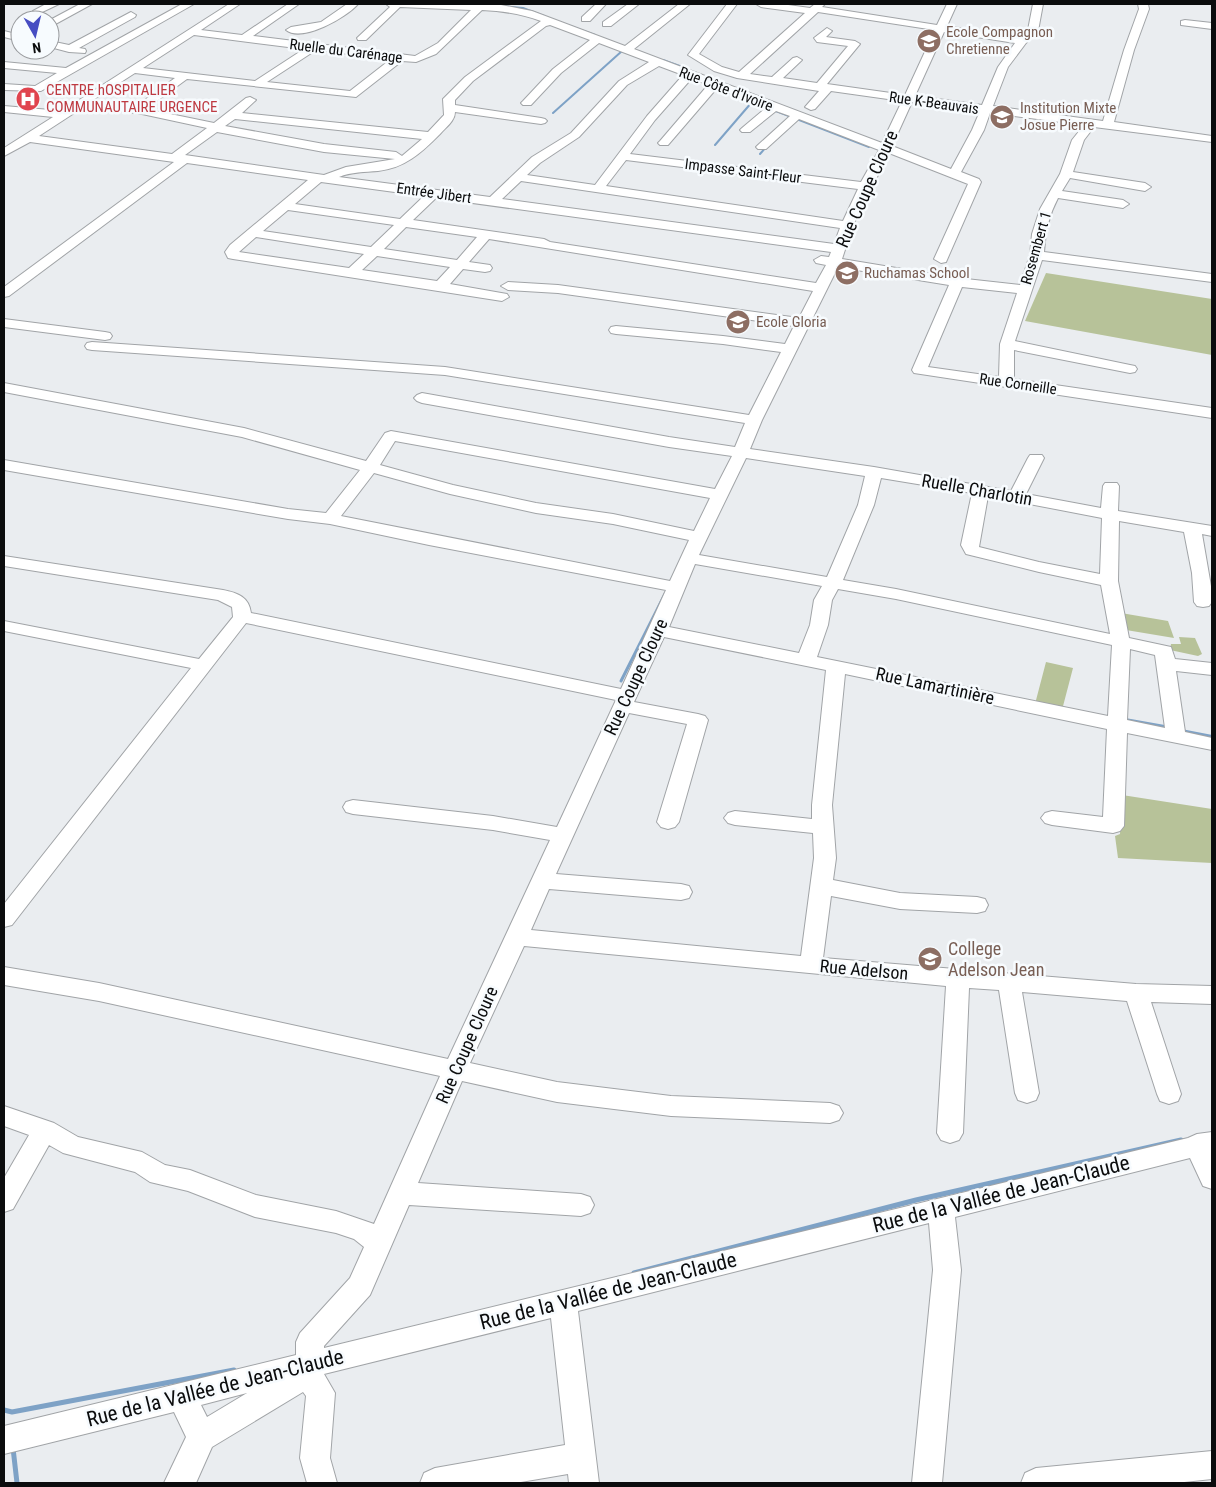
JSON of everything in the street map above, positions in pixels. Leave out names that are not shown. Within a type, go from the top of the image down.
[{"type":"street","points":[[40,10],[54,4]]},
{"type":"street","points":[[60,19],[87,4]]},
{"type":"street","points":[[4,87],[37,89],[189,4]]},
{"type":"street","points":[[4,153],[235,4]]},
{"type":"street","points":[[244,38],[294,4]]},
{"type":"street","points":[[291,30],[317,28],[332,21],[353,4]]},
{"type":"street","name":"Rue Côte d'Ivoire","points":[[391,4],[535,9],[550,20],[659,61],[714,85],[975,182],[940,259]]},
{"type":"street","points":[[362,38],[398,4]]},
{"type":"street","points":[[586,19],[601,4]]},
{"type":"street","points":[[607,24],[634,4]]},
{"type":"street","points":[[626,50],[637,44],[685,4]]},
{"type":"street","name":"Rue K-Beauvais","points":[[732,4],[693,52],[695,57],[718,69],[741,76],[1212,139]]},
{"type":"street","points":[[761,4],[816,8],[1022,41]]},
{"type":"street","name":"Rue Coupe Cloure","points":[[308,1361],[360,1286],[455,1070],[658,630],[689,558],[741,453],[754,420],[837,256],[847,225],[885,149],[952,4]]},
{"type":"street","points":[[953,175],[978,130],[1003,67],[1022,41],[1033,31],[1038,4]]},
{"type":"street","points":[[1108,124],[1129,50],[1144,8],[1143,4]]},
{"type":"street","name":"Ruelle du Carénage","points":[[192,32],[312,48],[416,59],[424,57],[480,7]]},
{"type":"street","points":[[741,76],[816,8]]},
{"type":"street","points":[[69,49],[131,15]]},
{"type":"street","points":[[811,107],[874,18]]},
{"type":"street","points":[[550,20],[469,79],[449,99],[450,115],[447,120],[408,158],[386,166],[351,168],[323,178],[235,248],[232,252],[233,255],[440,286],[505,291],[558,289],[803,323]]},
{"type":"street","points":[[1185,23],[1212,26]]},
{"type":"street","points":[[827,31],[819,38],[821,40],[859,37]]},
{"type":"street","points":[[527,104],[557,71],[598,39]]},
{"type":"street","points":[[60,47],[100,54]]},
{"type":"street","points":[[257,84],[312,48]]},
{"type":"street","points":[[135,70],[352,94],[364,87],[399,58]]},
{"type":"street","points":[[774,81],[797,60]]},
{"type":"street","points":[[493,201],[536,160],[575,135],[623,82],[659,61]]},
{"type":"street","points":[[4,64],[68,71]]},
{"type":"street","points":[[137,110],[186,75]]},
{"type":"street","points":[[598,189],[651,118],[690,75]]},
{"type":"street","points":[[664,143],[714,85]]},
{"type":"street","points":[[4,293],[180,159],[250,100]]},
{"type":"street","points":[[81,102],[137,110],[215,128],[324,148],[408,158]]},
{"type":"street","points":[[449,108],[481,111],[541,121]]},
{"type":"street","points":[[746,130],[774,108]]},
{"type":"street","points":[[4,109],[118,119]]},
{"type":"street","points":[[233,115],[430,136]]},
{"type":"street","points":[[762,147],[796,116]]},
{"type":"street","name":"Rosembert 1","points":[[1006,382],[1007,344],[1037,255],[1038,234],[1046,209],[1066,174],[1078,140],[1092,122]]},
{"type":"street","name":"Entrée Jibert","points":[[4,141],[25,141],[180,159],[493,201],[837,256]]},
{"type":"street","name":"Impasse Saint-Fleur","points":[[621,156],[865,186]]},
{"type":"street","points":[[1066,174],[1145,187]]},
{"type":"street","points":[[517,177],[847,225]]},
{"type":"street","points":[[352,273],[434,193]]},
{"type":"street","points":[[1054,194],[1123,204]]},
{"type":"street","points":[[286,206],[487,234],[821,288]]},
{"type":"street","points":[[253,233],[485,268]]},
{"type":"street","points":[[440,286],[487,234]]},
{"type":"street","points":[[776,251],[837,256],[957,282],[1024,290]]},
{"type":"street","points":[[1037,255],[1212,278]]},
{"type":"street","name":"Rue Corneille","points":[[957,282],[919,370],[1212,413]]},
{"type":"street","points":[[4,323],[105,336]]},
{"type":"street","points":[[616,330],[713,339],[790,349]]},
{"type":"street","points":[[1007,344],[1130,369]]},
{"type":"street","points":[[92,346],[445,371],[754,420]]},
{"type":"street","points":[[4,387],[244,433],[450,489],[536,508],[613,519],[700,537]]},
{"type":"street","name":"Ruelle Charlotin","points":[[422,398],[669,442],[874,472],[1110,515],[1212,531]]},
{"type":"street","points":[[330,519],[370,468],[391,436],[720,495]]},
{"type":"street","points":[[1016,497],[1036,458]]},
{"type":"street","points":[[4,465],[288,514],[330,519],[676,588]]},
{"type":"street","points":[[806,660],[819,626],[823,600],[833,583],[866,505],[874,472]]},
{"type":"street","points":[[1052,818],[1112,826],[1121,642],[1109,581],[1111,486]]},
{"type":"street","points":[[981,490],[970,545],[972,550],[1039,567],[1109,581]]},
{"type":"street","points":[[1192,527],[1201,571],[1203,602]]},
{"type":"street","points":[[689,558],[896,594],[1164,651],[1176,732]]},
{"type":"street","points":[[4,560],[223,595],[241,604],[242,617],[4,919]]},
{"type":"street","points":[[242,617],[624,701],[698,720],[668,822]]},
{"type":"street","points":[[4,626],[203,665]]},
{"type":"street","name":"Rue Lamartinière","points":[[658,630],[1116,724],[1176,732],[1212,744]]},
{"type":"street","points":[[1165,664],[1212,669]]},
{"type":"street","points":[[811,966],[825,858],[822,805],[836,666]]},
{"type":"street","points":[[353,807],[493,823],[562,835]]},
{"type":"street","points":[[734,818],[824,828]]},
{"type":"street","points":[[541,881],[681,892]]},
{"type":"street","points":[[822,886],[900,901],[977,905]]},
{"type":"street","name":"Rue Adelson","points":[[516,937],[811,966],[1136,993],[1212,995]]},
{"type":"street","points":[[4,976],[99,992],[557,1092],[671,1106],[830,1114]]},
{"type":"street","points":[[950,1133],[958,978]]},
{"type":"street","points":[[1009,982],[1027,1093]]},
{"type":"street","points":[[1136,993],[1169,1094]]},
{"type":"street","points":[[4,1116],[45,1130],[72,1146],[142,1163],[159,1174],[190,1181],[255,1206],[336,1222],[363,1230],[379,1244]]},
{"type":"street","points":[[4,1201],[45,1130]]},
{"type":"street","points":[[1205,1143],[1212,1178]]},
{"type":"street","name":"Rue de la Vallée de Jean-Claude","points":[[4,1440],[181,1396],[308,1361],[941,1210],[1205,1143]]},
{"type":"street","points":[[402,1193],[581,1205]]},
{"type":"street","points":[[927,1483],[947,1270],[941,1210]]},
{"type":"street","points":[[435,1483],[582,1470],[563,1301]]},
{"type":"street","points":[[179,1483],[187,1471],[201,1437],[308,1361],[320,1393],[315,1458],[322,1483]]},
{"type":"street","points":[[181,1396],[201,1437]]},
{"type":"street","points":[[1036,1483],[1177,1476],[1212,1465]]},
{"type":"green space","points":[[1046,273],[1212,299],[1212,355],[1025,321]]},
{"type":"green space","points":[[1121,613],[1168,621],[1174,638],[1126,630]]},
{"type":"green space","points":[[1179,637],[1195,638],[1202,654],[1198,656],[1170,650],[1171,644],[1181,644]]},
{"type":"green space","points":[[1046,662],[1073,668],[1062,710],[1035,704]]},
{"type":"green space","points":[[1122,795],[1212,809],[1212,863],[1118,858],[1115,836],[1120,834]]},
{"type":"waterway","points":[[428,4],[448,5]]},
{"type":"waterway","points":[[500,6],[523,8],[544,16]]},
{"type":"waterway","points":[[553,20],[595,35]]},
{"type":"waterway","points":[[553,113],[622,51]]},
{"type":"waterway","points":[[663,60],[688,69]]},
{"type":"waterway","points":[[729,93],[869,147]]},
{"type":"waterway","points":[[715,145],[752,102]]},
{"type":"waterway","points":[[760,154],[767,146]]},
{"type":"waterway","points":[[621,681],[665,594]]},
{"type":"waterway","points":[[1125,720],[1170,728]]},
{"type":"waterway","points":[[1181,731],[1212,737]]},
{"type":"waterway","points":[[634,1273],[916,1200],[1181,1140]]},
{"type":"waterway","points":[[4,1410],[12,1412],[234,1370]]},
{"type":"waterway","points":[[13,1448],[17,1483]]},
{"type":"place","name":"Ecole Compagnon Chretienne","points":[[929,41]]},
{"type":"place","name":"CENTRE hOSPITALIER COMMUNAUTAIRE URGENCE","points":[[28,99]]},
{"type":"place","name":"Institution Mixte Josue Pierre","points":[[1002,117]]},
{"type":"place","name":"Ruchamas School","points":[[847,273]]},
{"type":"place","name":"Ecole Gloria","points":[[738,322]]},
{"type":"place","name":"College Adelson Jean","points":[[930,959]]}]
